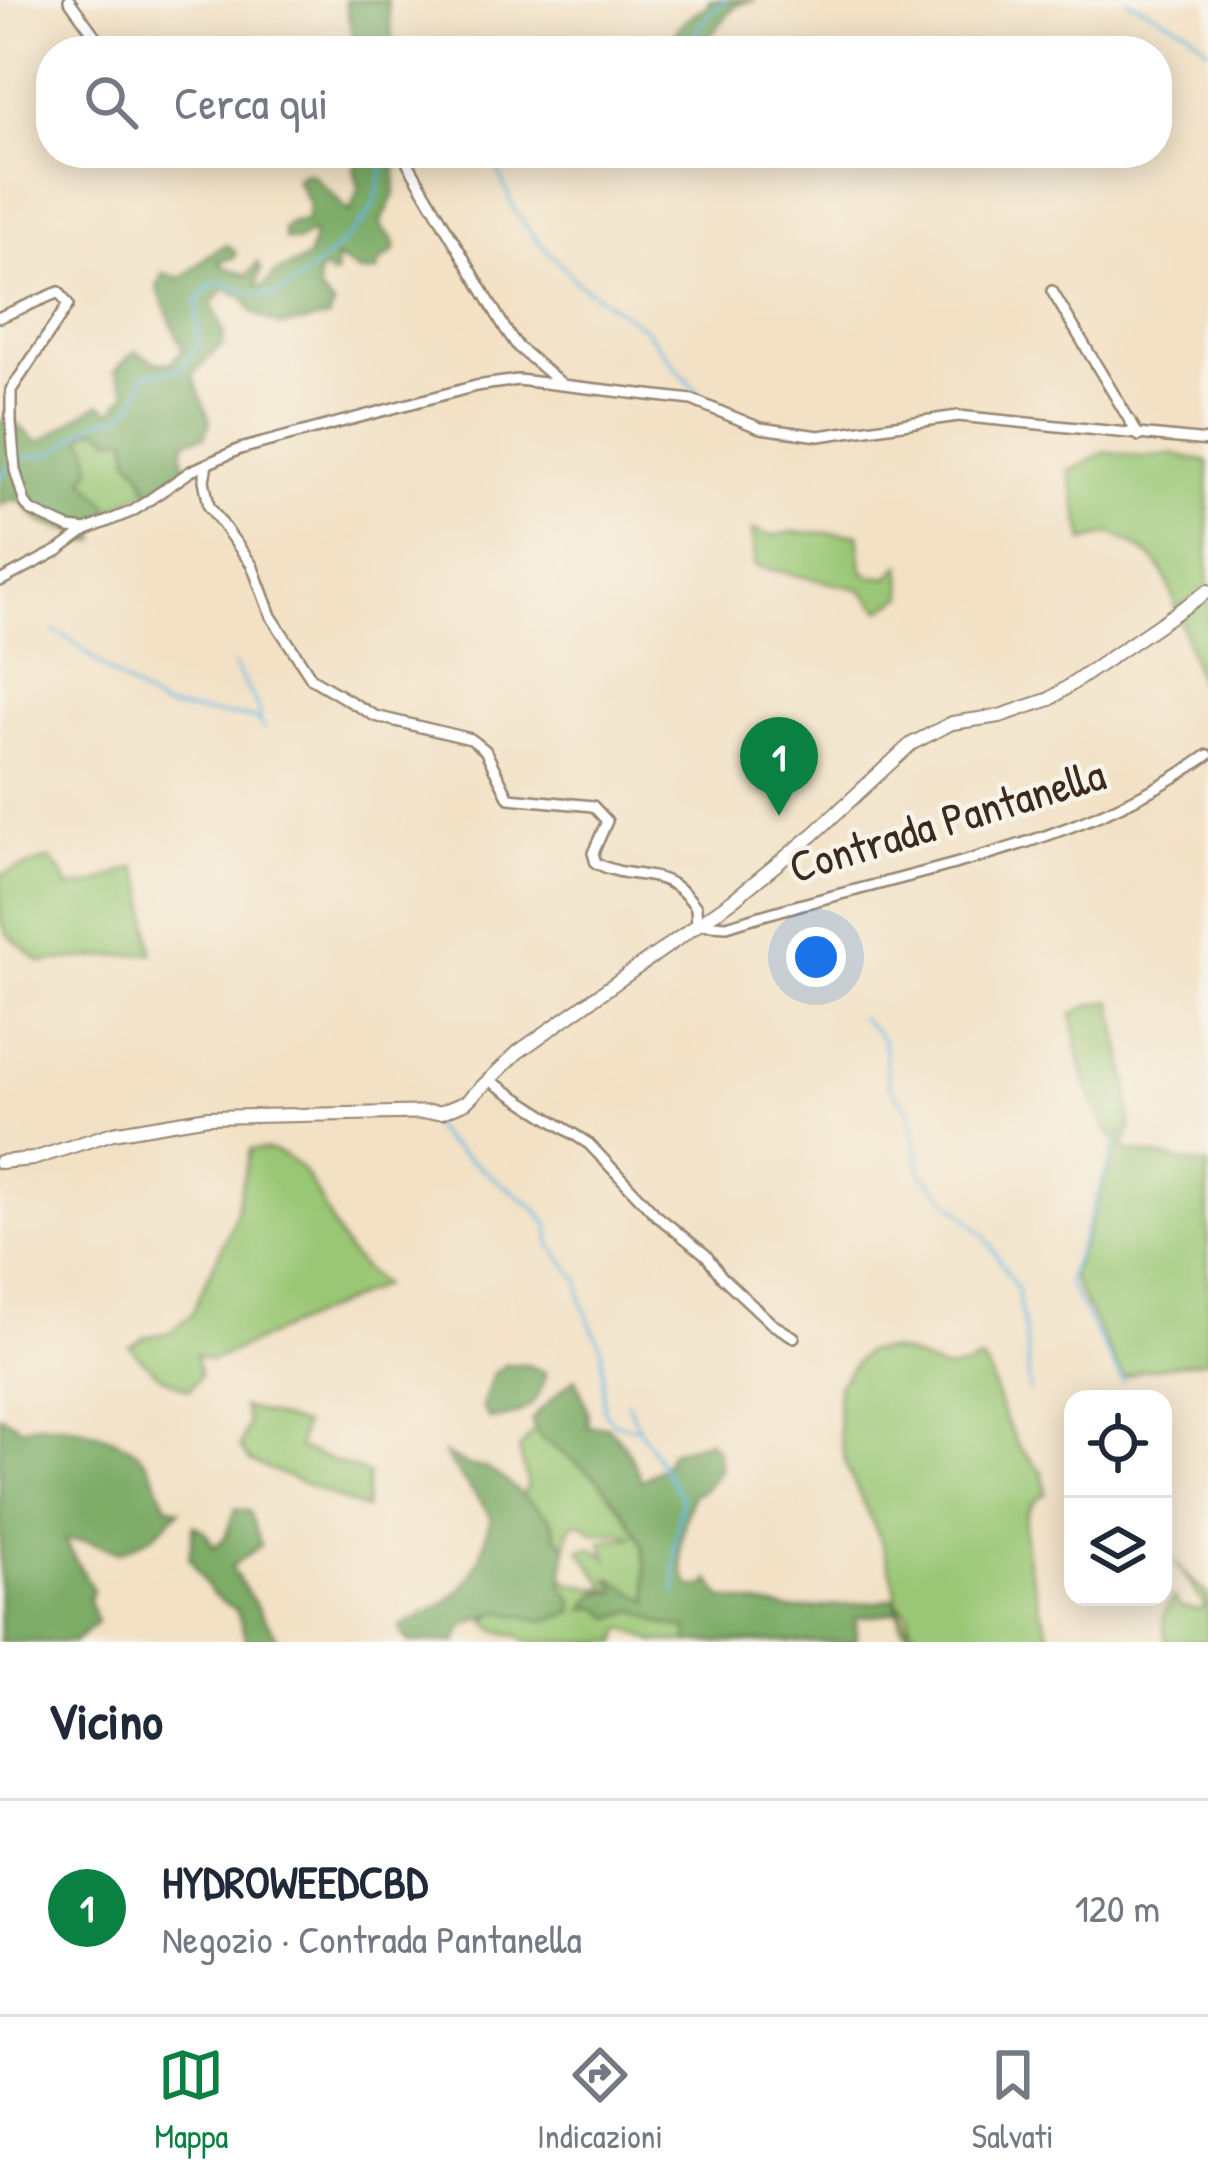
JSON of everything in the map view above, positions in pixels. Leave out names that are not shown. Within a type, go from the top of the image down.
[{"type":"street","points":[[68,0],[95,36]]},
{"type":"street","points":[[411,168],[506,330],[518,347],[563,385]]},
{"type":"street","points":[[1052,291],[1138,436]]},
{"type":"street","points":[[2,316],[59,292],[68,304],[11,390],[11,422],[15,470],[25,503],[50,520],[86,530]]},
{"type":"street","points":[[0,580],[47,557],[86,530],[148,504],[191,471],[240,449],[476,386],[518,380],[692,400],[760,428],[819,436],[958,416],[1208,441]]},
{"type":"street","points":[[207,464],[204,480],[209,506],[252,565],[271,616],[312,679],[375,716],[471,739],[485,750],[509,798],[593,806],[602,811],[607,821],[593,853],[596,863],[610,870],[660,875],[674,883],[696,907],[697,924]]},
{"type":"street","name":"Contrada Pantanella","points":[[0,1162],[32,1160],[113,1133],[208,1117],[442,1112],[466,1102],[518,1052],[814,834],[911,744],[952,723],[1000,716],[1050,699],[1208,591]]},
{"type":"street","name":"Contrada Pantanella","points":[[697,924],[728,926],[1043,837],[1124,806],[1169,783],[1208,755]]},
{"type":"street","points":[[489,1080],[589,1144],[656,1215],[706,1255],[721,1276],[772,1324],[794,1337]]},
{"type":"green space","points":[[345,0],[387,0],[392,36],[353,36]]},
{"type":"green space","points":[[709,0],[755,0],[732,9],[710,36],[674,36]]},
{"type":"green space","points":[[354,168],[396,168],[395,194],[380,225],[396,250],[380,262],[377,272],[360,272],[336,258],[336,274],[318,273],[319,291],[334,306],[328,318],[281,326],[253,313],[243,296],[224,289],[212,304],[224,334],[222,345],[192,374],[210,421],[205,436],[186,440],[182,454],[186,467],[152,498],[141,471],[129,459],[128,436],[112,437],[97,428],[86,432],[83,439],[92,470],[84,479],[109,511],[97,522],[96,541],[75,542],[77,532],[40,521],[26,503],[13,499],[0,506],[0,423],[7,417],[39,443],[100,404],[112,411],[128,393],[115,371],[135,351],[157,363],[170,363],[183,350],[157,288],[163,273],[180,278],[228,245],[236,254],[219,261],[224,267],[248,275],[258,263],[256,285],[264,286],[275,274],[308,258],[312,232],[298,241],[285,239],[289,223],[307,220],[309,204],[296,179],[312,174],[350,212],[359,188]]},
{"type":"green space","points":[[98,428],[110,438],[128,435],[129,459],[141,471],[147,489],[109,511],[83,478],[92,470],[83,439],[86,432]]},
{"type":"green space","points":[[1107,452],[1141,457],[1172,454],[1208,462],[1208,588],[1176,610],[1162,571],[1147,554],[1111,533],[1084,541],[1069,470]]},
{"type":"green space","points":[[752,530],[772,536],[858,534],[862,569],[870,576],[888,578],[901,565],[904,596],[881,610],[860,589],[755,566]]},
{"type":"green space","points":[[1208,598],[1208,712],[1179,616]]},
{"type":"green space","points":[[50,859],[68,888],[136,867],[145,889],[152,953],[41,962],[8,935],[0,919],[0,875]]},
{"type":"green space","points":[[1112,1001],[1129,1090],[1130,1129],[1123,1150],[1208,1166],[1208,1360],[1143,1370],[1123,1378],[1071,1277],[1121,1134],[1113,1139],[1090,1095],[1072,1014]]},
{"type":"green space","points":[[250,1150],[279,1153],[304,1172],[347,1250],[382,1285],[211,1361],[195,1355],[200,1376],[190,1389],[172,1383],[130,1347],[146,1337],[171,1332],[191,1315],[233,1222]]},
{"type":"green space","points":[[867,1351],[901,1352],[943,1369],[980,1360],[988,1368],[1018,1445],[1043,1473],[1046,1493],[1028,1511],[1025,1542],[1052,1642],[973,1642],[956,1635],[950,1642],[923,1642],[900,1605],[909,1631],[919,1642],[901,1626],[880,1538],[846,1466],[839,1433],[838,1385]]},
{"type":"green space","points":[[505,1365],[527,1365],[545,1372],[543,1383],[527,1407],[489,1419],[482,1407],[493,1374]]},
{"type":"green space","points":[[576,1378],[588,1427],[606,1426],[613,1432],[641,1481],[664,1466],[671,1452],[709,1441],[717,1450],[721,1469],[703,1490],[693,1494],[683,1529],[680,1554],[692,1588],[707,1586],[710,1580],[722,1598],[791,1610],[895,1598],[897,1612],[856,1618],[856,1642],[689,1642],[687,1629],[636,1610],[612,1618],[599,1607],[585,1609],[597,1593],[617,1592],[608,1578],[649,1601],[643,1544],[624,1512],[597,1478],[540,1437],[531,1421]]},
{"type":"green space","points":[[243,1407],[303,1425],[298,1448],[368,1474],[365,1509],[250,1461],[240,1447],[248,1423]]},
{"type":"green space","points":[[0,1415],[23,1428],[66,1426],[101,1434],[130,1448],[149,1466],[167,1506],[180,1510],[153,1536],[120,1552],[85,1540],[65,1540],[93,1590],[89,1601],[97,1622],[74,1642],[0,1642]]},
{"type":"green space","points":[[535,1428],[540,1437],[597,1478],[643,1544],[649,1602],[614,1580],[618,1591],[601,1591],[588,1603],[636,1609],[664,1624],[687,1629],[689,1642],[655,1642],[623,1627],[618,1642],[528,1642],[486,1620],[500,1611],[543,1621],[573,1601],[562,1584],[564,1577],[571,1583],[608,1590],[580,1550],[591,1547],[607,1558],[601,1541],[634,1537],[595,1533],[579,1522],[570,1527],[566,1546],[557,1537],[551,1519],[522,1495],[528,1486],[519,1450]]},
{"type":"green space","points":[[444,1454],[468,1466],[485,1468],[551,1519],[566,1546],[562,1584],[573,1601],[573,1613],[543,1621],[500,1611],[463,1626],[457,1642],[408,1642],[399,1627],[461,1589],[477,1565],[492,1519]]},
{"type":"green space","points":[[235,1509],[249,1511],[261,1545],[231,1567],[280,1642],[247,1642],[237,1611],[212,1594],[189,1557],[194,1525],[205,1531],[214,1547],[225,1538]]},
{"type":"green space","points":[[1175,1561],[1208,1594],[1208,1642],[1166,1642],[1163,1615],[1174,1597],[1180,1607],[1199,1610],[1205,1606]]},
{"type":"waterway","points":[[693,36],[726,0]]},
{"type":"waterway","points":[[1128,0],[1187,29],[1208,48]]},
{"type":"waterway","points":[[17,459],[53,453],[97,421],[121,416],[137,400],[145,374],[182,369],[198,344],[197,302],[212,284],[276,294],[313,269],[373,207],[383,168]]},
{"type":"waterway","points":[[497,168],[514,209],[531,233],[578,283],[643,327],[705,401]]},
{"type":"waterway","points":[[0,478],[10,463]]},
{"type":"waterway","points":[[54,631],[164,708],[255,718],[265,729]]},
{"type":"waterway","points":[[233,664],[260,711],[260,721]]},
{"type":"waterway","points":[[861,1018],[882,1038],[889,1083],[910,1109],[922,1174],[985,1236],[1017,1289],[1029,1392]]},
{"type":"waterway","points":[[430,1122],[443,1140],[535,1208],[549,1226],[551,1245],[579,1280],[582,1303],[602,1350],[604,1412],[615,1423],[639,1428],[682,1499],[675,1547],[676,1595]]},
{"type":"waterway","points":[[1119,1135],[1067,1282],[1123,1382]]},
{"type":"waterway","points":[[627,1402],[639,1427]]},
{"type":"place","name":"HYDROWEEDCBD","points":[[779,816]]}]
